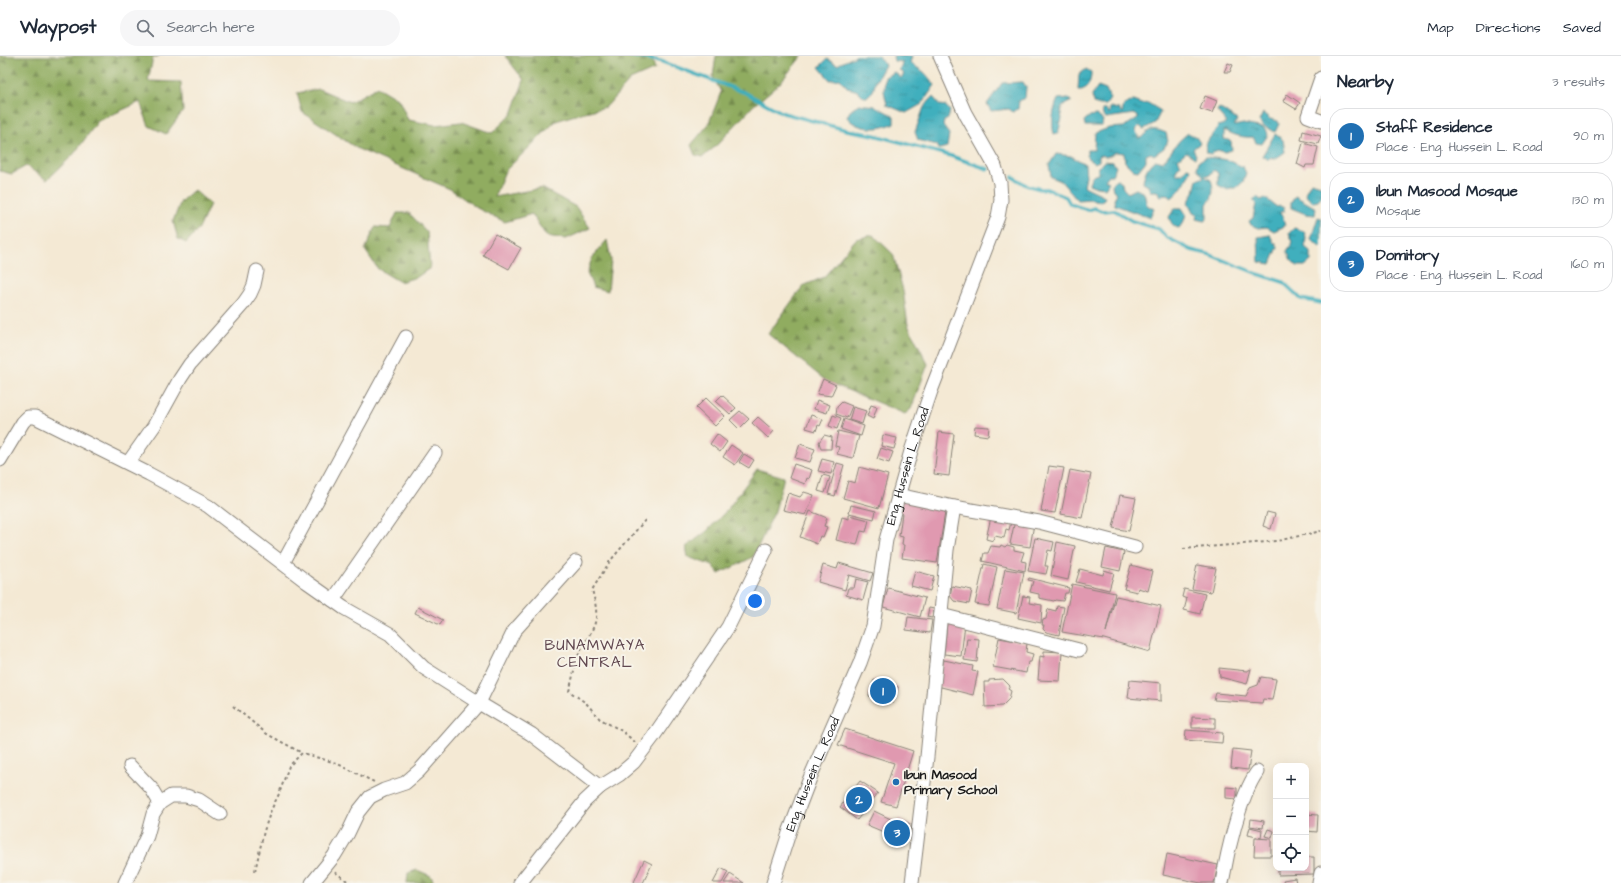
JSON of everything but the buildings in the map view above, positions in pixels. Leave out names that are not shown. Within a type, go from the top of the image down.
[{"type":"street","name":"Eng. Hussein L. Road","points":[[773,883],[790,830],[812,773],[860,663],[873,626],[886,540],[898,495],[931,391],[998,217],[1001,200],[1000,183],[995,166],[966,113],[944,58]]},
{"type":"street","points":[[1321,78],[1308,116],[1321,121]]},
{"type":"street","points":[[128,463],[154,426],[180,378],[190,364],[250,294],[254,285],[257,271]]},
{"type":"street","points":[[283,563],[406,337]]},
{"type":"street","points":[[0,460],[23,422],[28,417],[35,417],[193,497],[208,506],[333,600],[390,634],[424,668],[479,704],[532,734],[600,787]]},
{"type":"street","points":[[333,600],[435,453]]},
{"type":"street","points":[[898,495],[954,507],[1039,522],[1135,547]]},
{"type":"street","points":[[912,883],[926,764],[947,550],[954,507]]},
{"type":"street","points":[[520,883],[585,801],[600,787],[619,775],[634,762],[644,749],[728,627],[766,550]]},
{"type":"street","points":[[312,883],[327,866],[348,833],[358,812],[370,797],[405,783],[419,771],[479,704],[514,631],[576,562]]},
{"type":"street","points":[[941,615],[1079,650]]},
{"type":"street","points":[[130,766],[151,788],[160,803]]},
{"type":"street","points":[[1222,883],[1235,828],[1251,781],[1257,772]]},
{"type":"street","points":[[125,883],[147,836],[152,814],[160,803],[171,796],[186,796],[199,800],[220,814]]},
{"type":"street","points":[[1319,883],[1321,873]]},
{"type":"path","points":[[644,749],[622,731],[600,719],[586,703],[569,691],[579,656],[596,622],[596,606],[592,590],[610,561],[646,519]]},
{"type":"path","points":[[1183,549],[1277,541],[1321,531]]},
{"type":"path","points":[[233,706],[267,734],[302,753],[336,763],[387,789]]},
{"type":"path","points":[[255,871],[264,831],[271,810],[279,794],[289,766],[302,753]]},
{"type":"path","points":[[327,866],[350,883]]},
{"type":"green space","points":[[0,56],[159,56],[153,58],[148,81],[181,82],[183,111],[166,134],[149,126],[140,102],[98,121],[74,154],[47,180],[26,166],[12,174],[0,171]]},
{"type":"green space","points":[[505,56],[651,56],[655,69],[630,80],[606,107],[556,121],[505,171],[494,197],[542,188],[576,207],[590,228],[566,239],[546,236],[532,214],[505,222],[477,208],[450,189],[358,149],[302,112],[297,93],[319,89],[350,102],[377,87],[399,100],[408,120],[435,125],[461,122],[492,133],[512,114],[524,80]]},
{"type":"green space","points":[[716,56],[802,56],[779,84],[753,106],[716,146],[703,157],[695,155],[691,145],[708,125],[721,92],[713,77]]},
{"type":"green space","points":[[194,190],[210,204],[200,227],[186,243],[178,239],[173,221],[181,201]]},
{"type":"green space","points":[[397,213],[409,213],[427,232],[430,268],[417,277],[400,282],[378,269],[365,250],[375,227],[390,228]]},
{"type":"green space","points":[[873,235],[893,254],[903,290],[908,325],[928,364],[911,409],[905,414],[826,381],[768,334],[803,286],[824,277],[856,239]]},
{"type":"green space","points":[[607,240],[611,260],[608,291],[593,287],[587,273],[592,258]]},
{"type":"green space","points":[[757,469],[784,477],[775,511],[753,557],[719,574],[713,566],[688,557],[686,547],[707,531],[727,510]]},
{"type":"green space","points":[[417,870],[431,876],[434,883],[407,883],[408,873]]},
{"type":"water","points":[[856,56],[879,56],[885,65],[876,81],[873,91],[867,97],[864,97],[858,91],[848,88],[840,79],[830,80],[819,67],[827,59],[837,65]]},
{"type":"water","points":[[893,56],[912,56],[910,63],[924,72],[935,85],[922,104],[906,113],[887,105],[884,91],[885,77],[894,72],[901,78],[904,74],[899,70],[903,62],[894,61]]},
{"type":"water","points":[[1086,69],[1091,72],[1089,84],[1085,89],[1078,90],[1079,75]]},
{"type":"water","points":[[1023,82],[1026,87],[1025,98],[1019,101],[1018,109],[1013,112],[1009,109],[991,111],[987,104],[1002,83]]},
{"type":"water","points":[[1098,86],[1106,89],[1110,99],[1106,105],[1093,103],[1092,95]]},
{"type":"water","points":[[933,97],[940,105],[946,106],[950,111],[948,119],[944,121],[943,126],[949,134],[947,147],[939,149],[937,145],[918,140],[915,132],[924,107]]},
{"type":"water","points":[[1069,98],[1072,101],[1062,106],[1062,119],[1058,133],[1054,134],[1053,121],[1056,103],[1058,99]]},
{"type":"water","points":[[1133,101],[1141,104],[1148,103],[1161,111],[1155,123],[1144,129],[1139,126],[1135,130],[1138,138],[1141,138],[1147,132],[1152,130],[1158,130],[1166,133],[1168,141],[1164,148],[1154,155],[1151,153],[1146,155],[1146,161],[1138,171],[1133,170],[1125,162],[1124,153],[1116,152],[1106,157],[1102,155],[1099,156],[1099,161],[1094,163],[1086,156],[1088,150],[1094,150],[1095,133],[1109,128],[1124,127],[1139,117],[1134,114],[1106,118],[1103,116],[1102,110],[1106,109],[1109,114],[1110,107],[1119,109],[1122,113],[1124,105]]},
{"type":"water","points":[[859,104],[875,106],[894,116],[894,123],[888,126],[875,128],[856,125],[847,117],[850,111]]},
{"type":"water","points":[[1219,108],[1237,120],[1234,126],[1243,124],[1264,128],[1268,135],[1262,144],[1256,143],[1253,137],[1238,136],[1224,130],[1224,139],[1231,141],[1232,150],[1225,152],[1217,150],[1212,154],[1206,153],[1205,149],[1207,142],[1218,126],[1227,123],[1217,111]]},
{"type":"water","points":[[1263,113],[1270,119],[1278,121],[1279,124],[1275,132],[1263,126],[1259,121]]},
{"type":"water","points":[[1096,115],[1103,120],[1102,126],[1085,126],[1084,121],[1090,116]]},
{"type":"water","points":[[1188,133],[1196,137],[1200,143],[1193,149],[1196,155],[1195,158],[1186,152],[1178,159],[1181,165],[1177,168],[1176,174],[1182,174],[1187,168],[1191,169],[1178,193],[1171,198],[1167,195],[1161,196],[1157,191],[1150,191],[1148,186],[1143,183],[1145,173],[1148,168],[1155,160],[1163,162],[1179,141]]},
{"type":"water","points":[[1275,134],[1283,140],[1285,152],[1275,159],[1271,158],[1269,160],[1262,156]]},
{"type":"water","points":[[1056,154],[1071,156],[1085,164],[1086,176],[1084,186],[1103,195],[1105,198],[1100,202],[1091,199],[1077,200],[1061,181],[1051,177],[1049,165]]},
{"type":"water","points":[[1206,157],[1228,160],[1243,167],[1246,173],[1243,182],[1236,188],[1231,188],[1228,190],[1218,185],[1218,173],[1214,170],[1210,175],[1204,176],[1211,180],[1213,190],[1211,199],[1207,204],[1207,219],[1204,221],[1196,219],[1197,215],[1193,213],[1188,203],[1194,192],[1197,180],[1204,177],[1197,168],[1199,161]]},
{"type":"water","points":[[1104,161],[1113,162],[1116,167],[1112,175],[1109,175],[1105,180],[1109,182],[1105,188],[1096,187],[1089,184],[1092,176],[1098,174],[1098,168]]},
{"type":"water","points":[[1116,179],[1122,183],[1123,188],[1128,193],[1136,189],[1144,193],[1147,205],[1154,209],[1150,218],[1115,205],[1114,200],[1117,193],[1113,190],[1112,185]]},
{"type":"water","points":[[1311,182],[1321,185],[1321,196],[1318,201],[1313,202],[1305,193]]},
{"type":"water","points":[[1295,196],[1316,208],[1315,215],[1306,214],[1291,208],[1291,203]]},
{"type":"water","points":[[1257,197],[1261,200],[1265,198],[1277,207],[1280,206],[1284,208],[1284,212],[1281,211],[1280,214],[1283,216],[1285,226],[1274,231],[1267,227],[1258,228],[1251,225],[1249,221],[1253,218],[1256,204],[1253,200]]},
{"type":"water","points":[[1175,208],[1182,208],[1186,214],[1184,221],[1179,228],[1172,224],[1169,217]]},
{"type":"water","points":[[1318,217],[1321,218],[1321,248],[1311,239]]},
{"type":"water","points":[[1294,228],[1304,231],[1306,237],[1305,247],[1311,252],[1311,261],[1305,266],[1297,266],[1291,260],[1287,251],[1293,242],[1289,233]]},
{"type":"water","points":[[1270,235],[1278,247],[1271,264],[1259,262],[1258,237]]},
{"type":"waterway","points":[[630,56],[660,61],[746,93],[783,113],[847,130],[874,135],[951,156],[988,169]]},
{"type":"waterway","points":[[1013,177],[1026,185],[1040,189],[1047,189],[1066,197],[1070,204],[1088,210],[1094,208],[1102,211],[1114,210],[1132,221],[1159,229],[1166,237],[1191,250],[1208,254],[1258,274],[1283,282],[1301,299],[1321,303]]},
{"type":"place","name":"Staff Residence","points":[[883,691]]},
{"type":"place","name":"Ibun Masood Primary School","points":[[896,782]]},
{"type":"place","name":"Ibun Masood Mosque","points":[[859,800]]},
{"type":"place","name":"Domitory","points":[[897,833]]},
{"type":"district","name":"BUNAMWAYA CENTRAL","points":[[595,654]]}]
